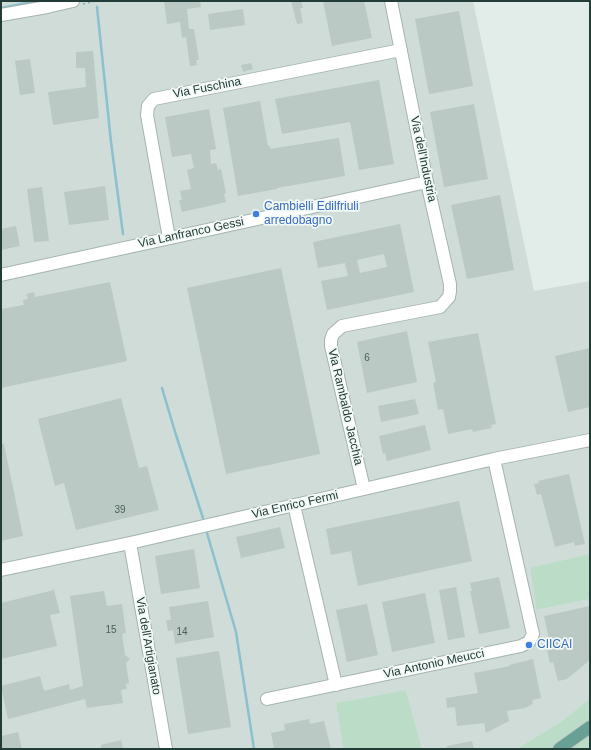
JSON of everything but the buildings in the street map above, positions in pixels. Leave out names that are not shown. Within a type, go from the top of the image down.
[{"type":"main road","points":[[559,749],[590,727]]},
{"type":"street","points":[[1,15],[47,8],[72,1]]},
{"type":"street","name":"Via dell'Industria","points":[[391,1],[427,182],[450,284],[449,297],[440,307],[433,309]]},
{"type":"street","name":"Via Fuschina","points":[[169,238],[147,115],[148,106],[154,99],[401,50]]},
{"type":"street","name":"Via Lanfranco Gessi","points":[[1,274],[427,182]]},
{"type":"street","name":"Via Rambaldo Jacchia","points":[[364,489],[331,346],[333,334],[342,326],[433,309]]},
{"type":"street","name":"Via Enrico Fermi","points":[[1,570],[130,543],[494,459],[590,440]]},
{"type":"street","name":"Via Antonio Meucci","points":[[336,685],[521,646],[529,642],[532,638],[532,630],[494,459]]},
{"type":"street","points":[[267,699],[336,685],[294,505]]},
{"type":"street","name":"Via dell'Artigianato","points":[[130,543],[166,749]]},
{"type":"shaded area","points":[[10,1],[473,1],[534,291],[590,281],[590,554],[530,569],[538,610],[590,599],[590,698],[561,722],[516,749],[422,749],[406,690],[336,703],[343,749],[1,749],[1,3]]},
{"type":"green space","points":[[590,554],[590,599],[537,610],[530,568]]},
{"type":"green space","points":[[406,690],[422,749],[343,749],[336,703]]},
{"type":"green space","points":[[590,698],[590,749],[516,749],[561,722]]},
{"type":"waterway","points":[[1,8],[36,1]]},
{"type":"waterway","points":[[97,7],[111,142],[123,234]]},
{"type":"waterway","points":[[162,388],[203,518]]},
{"type":"waterway","points":[[207,533],[236,632],[254,749]]},
{"type":"place","name":"Cambielli Edilfriuli arredobagno","points":[[256,214]]},
{"type":"place","name":"CIICAI","points":[[529,645]]}]
